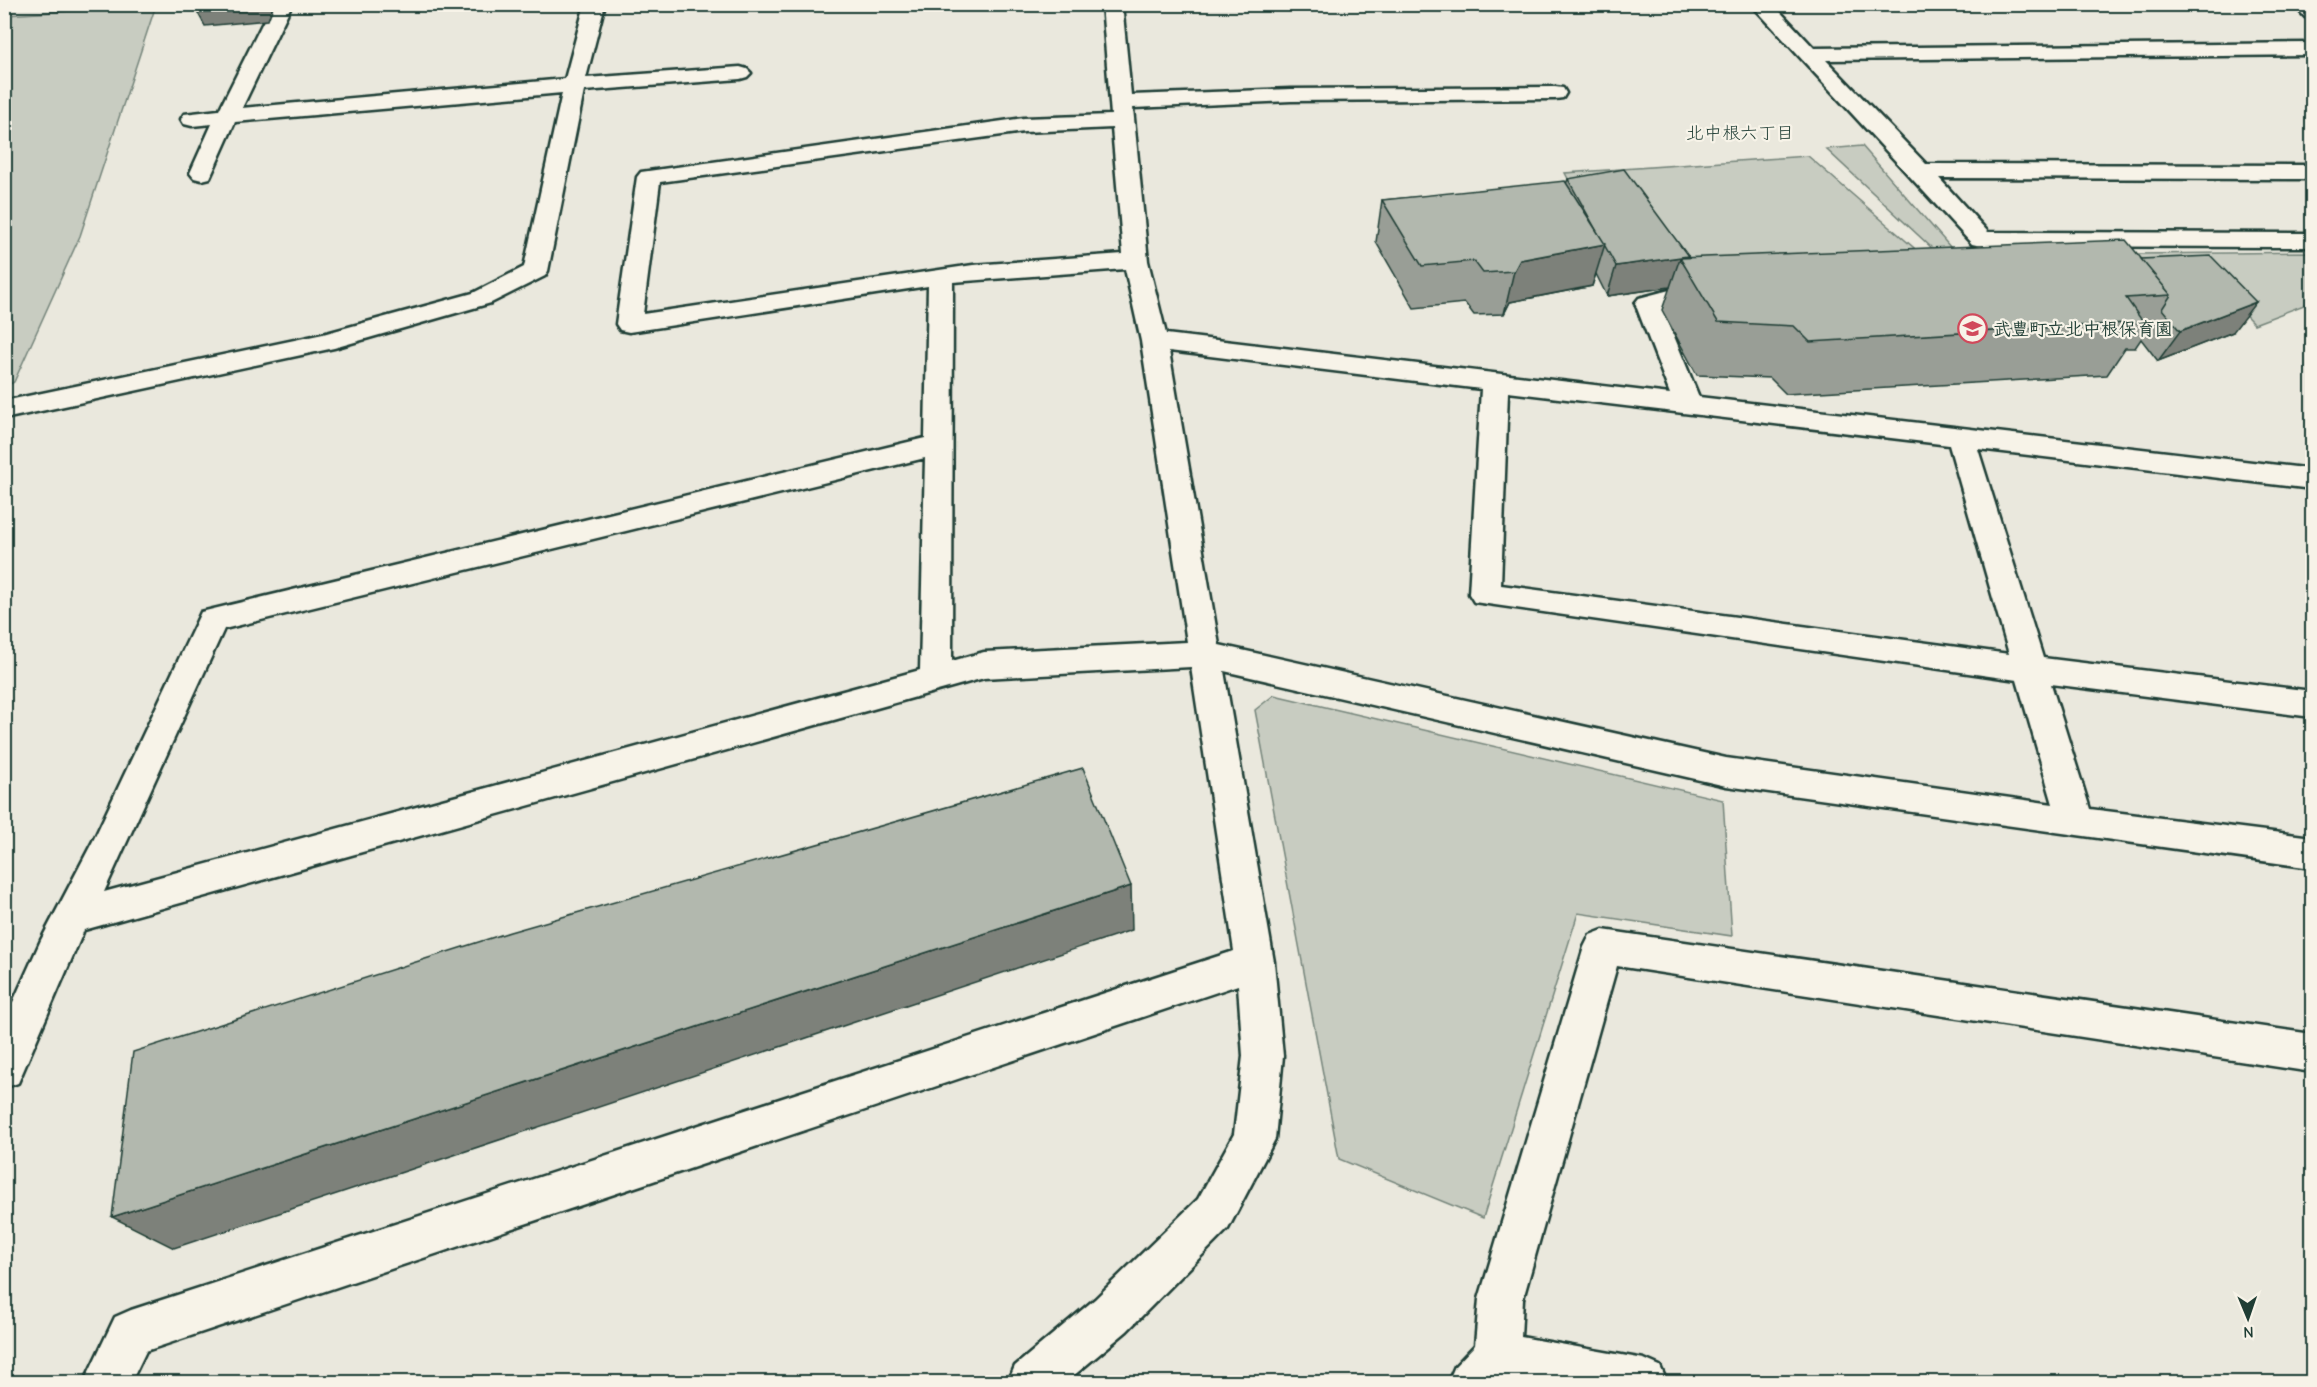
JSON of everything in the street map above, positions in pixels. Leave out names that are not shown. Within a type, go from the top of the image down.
[{"type":"street","points":[[202,173],[226,118],[282,4]]},
{"type":"street","points":[[4,410],[325,342],[482,298],[536,271],[574,85],[595,4]]},
{"type":"street","points":[[1031,1383],[1111,1315],[1213,1214],[1254,1139],[1263,1056],[1255,962],[1154,341],[1136,261],[1112,4]]},
{"type":"street","points":[[1761,4],[1920,171],[1981,239],[2313,240]]},
{"type":"street","points":[[2302,4],[2313,14]]},
{"type":"street","points":[[1808,54],[2313,50]]},
{"type":"street","points":[[192,119],[226,118],[574,85],[740,74]]},
{"type":"street","points":[[1136,261],[973,272],[630,324],[649,177],[1121,111],[1291,95],[1555,93]]},
{"type":"street","points":[[1920,171],[2313,172]]},
{"type":"street","points":[[936,678],[937,445],[941,276]]},
{"type":"street","points":[[1688,404],[1648,303],[1704,289]]},
{"type":"street","points":[[1154,341],[2313,479]]},
{"type":"street","points":[[1495,381],[1485,594],[2029,669],[2313,704]]},
{"type":"street","points":[[1960,436],[2076,822]]},
{"type":"street","points":[[4,1070],[54,952],[107,849],[212,620],[937,445]]},
{"type":"street","points":[[73,917],[984,665],[1205,654],[1726,772],[2313,853]]},
{"type":"street","points":[[1644,1383],[1484,1369],[1501,1299],[1603,947],[2313,1053]]},
{"type":"street","points":[[107,1383],[131,1333],[1255,962]]},
{"type":"shaded area","points":[[121,4],[156,5],[80,236],[14,382],[5,387],[5,15],[88,10]]},
{"type":"shaded area","points":[[1862,146],[1958,256],[2312,252],[2312,302],[2254,324],[2213,281],[1947,262],[1826,149]]},
{"type":"shaded area","points":[[1808,156],[1935,266],[1704,289],[1575,192],[1565,173]]},
{"type":"shaded area","points":[[1274,695],[1723,800],[1732,936],[1578,913],[1483,1218],[1339,1159],[1255,710]]},
{"type":"building","points":[[1624,169],[1688,256],[1616,266],[1568,179]]},
{"type":"building","points":[[1565,181],[1605,244],[1520,260],[1514,271],[1483,273],[1474,261],[1422,266],[1382,200]]},
{"type":"building","points":[[2126,240],[2171,295],[2126,298],[2143,322],[1810,342],[1794,326],[1718,322],[1680,258]]},
{"type":"building","points":[[2211,256],[2256,302],[2180,331],[2162,309],[2171,295],[2141,259]]},
{"type":"building","points":[[1083,768],[1131,886],[112,1217],[133,1052],[510,932]]},
{"type":"place","name":"武豊町立北中根保育園","points":[[1972,329]]},
{"type":"district","name":"北中根六丁目","points":[[1740,133]]}]
